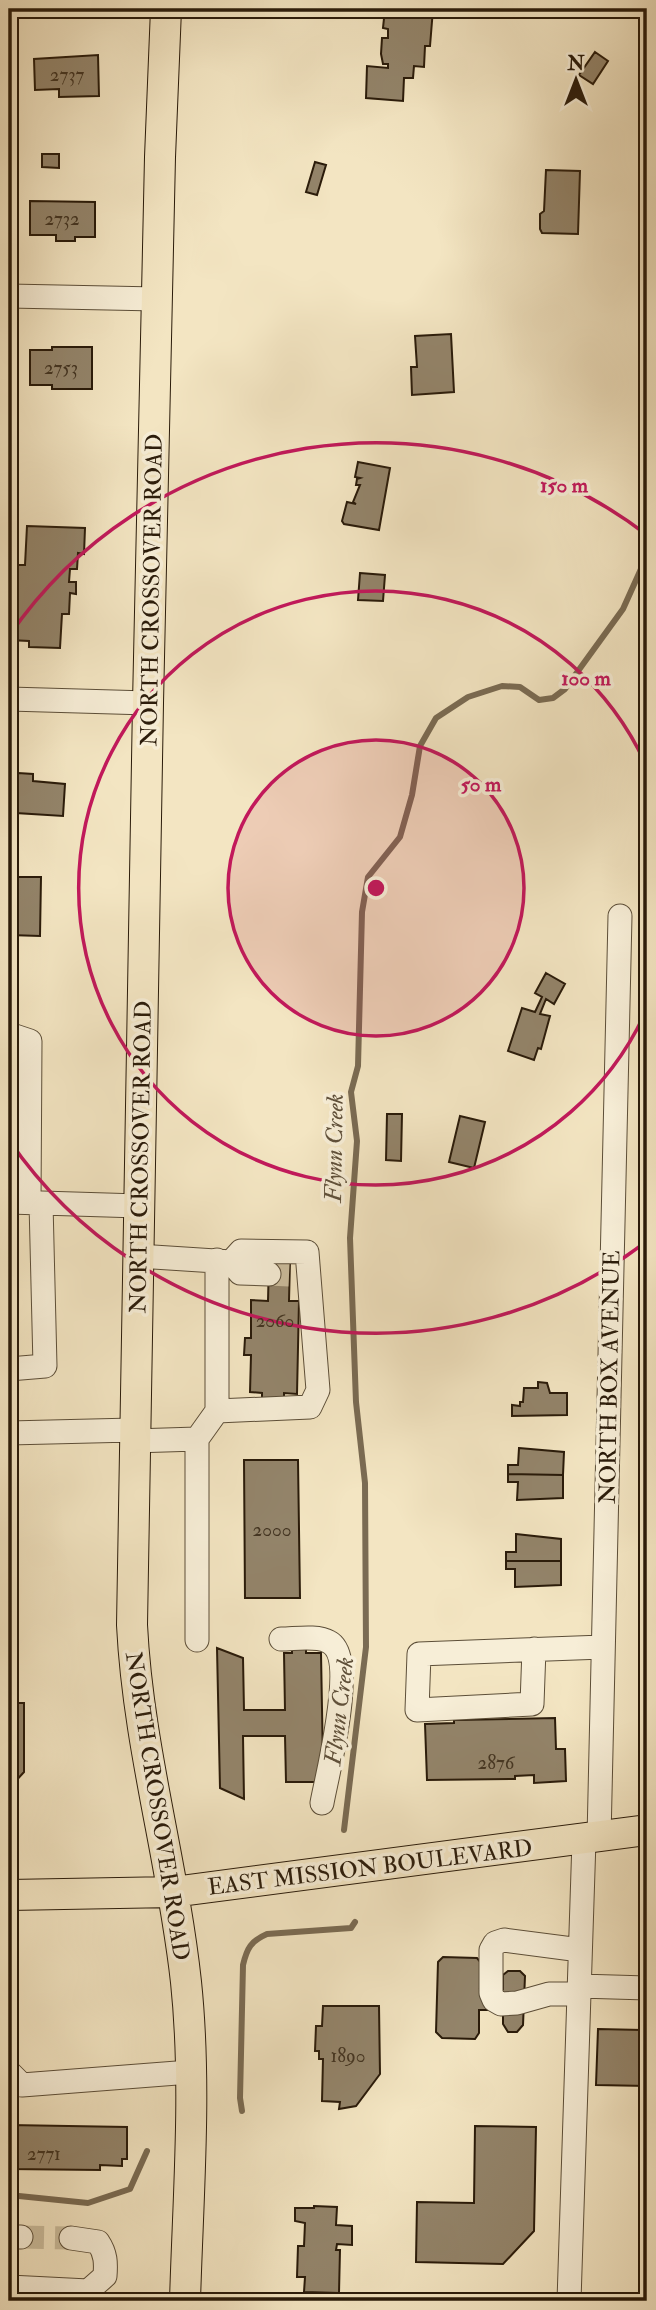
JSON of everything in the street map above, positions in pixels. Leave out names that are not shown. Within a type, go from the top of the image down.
[{"type":"main road","name":"NORTH CROSSOVER ROAD","points":[[166,9],[148,703],[133,1436],[132,1625],[135,1674],[186,1983],[190,2072],[185,2301]]},
{"type":"main road","name":"EAST MISSION BOULEVARD","points":[[9,1895],[173,1892],[647,1830]]},
{"type":"street","points":[[9,296],[157,299]]},
{"type":"street","points":[[9,699],[148,703]]},
{"type":"street","name":"NORTH BOX AVENUE","points":[[569,2301],[580,1950],[591,1839],[603,1647],[620,916]]},
{"type":"street","points":[[9,1369],[46,1366],[26,1202],[30,1041],[13,1039]]},
{"type":"street","points":[[26,1202],[139,1206]]},
{"type":"street","points":[[224,1261],[241,1251],[307,1252],[289,1275]]},
{"type":"street","points":[[138,1256],[224,1261],[240,1273],[289,1275]]},
{"type":"street","points":[[197,1640],[197,1439],[217,1411],[224,1261]]},
{"type":"street","points":[[217,1411],[310,1407],[318,1390],[289,1275]]},
{"type":"street","points":[[9,1433],[197,1439]]},
{"type":"street","points":[[281,1639],[322,1639],[335,1646],[341,1658],[339,1716],[322,1803]]},
{"type":"street","points":[[534,1649],[532,1704],[418,1710],[419,1654],[534,1649],[603,1647]]},
{"type":"street","points":[[580,1950],[504,1940],[495,1943],[491,1950],[491,1993],[500,2004],[579,1990],[647,1988]]},
{"type":"street","points":[[9,2072],[22,2085],[190,2072]]},
{"type":"street","points":[[9,2287],[91,2296],[105,2277],[107,2261],[103,2249],[98,2242],[71,2238]]},
{"type":"building","points":[[385,9],[433,9],[430,46],[425,46],[424,67],[414,66],[413,78],[404,78],[403,101],[366,98],[367,66],[388,68],[388,64],[383,64],[381,54],[382,38],[388,38],[388,29],[383,28]]},
{"type":"building","points":[[595,52],[608,61],[593,84],[579,75]]},
{"type":"building","points":[[98,55],[99,96],[59,97],[59,89],[35,90],[34,59]]},
{"type":"building","points":[[9,56],[13,56],[12,90],[9,90]]},
{"type":"building","points":[[42,154],[59,154],[59,168],[42,167]]},
{"type":"building","points":[[315,162],[326,165],[317,195],[306,192]]},
{"type":"building","points":[[546,170],[580,171],[578,234],[542,233],[540,229],[540,214],[544,211]]},
{"type":"building","points":[[30,201],[95,202],[95,237],[56,241],[56,235],[30,235]]},
{"type":"building","points":[[451,334],[454,392],[412,395],[411,367],[417,367],[415,336]]},
{"type":"building","points":[[9,345],[13,346],[12,383],[9,383]]},
{"type":"building","points":[[52,347],[92,347],[92,389],[52,389],[52,385],[30,385],[30,350],[52,350]]},
{"type":"building","points":[[358,462],[390,468],[379,530],[344,524],[342,521],[347,502],[356,504],[353,502],[360,485],[356,485],[357,479],[360,478],[355,477]]},
{"type":"building","points":[[27,526],[85,528],[84,554],[78,553],[77,569],[70,569],[69,582],[76,582],[76,594],[70,593],[69,614],[62,614],[60,648],[29,647],[29,641],[9,640],[10,604],[17,604],[18,565],[25,565]]},
{"type":"building","points":[[360,573],[385,575],[383,601],[358,600]]},
{"type":"building","points":[[18,773],[33,774],[33,781],[65,784],[63,816],[16,813]]},
{"type":"building","points":[[9,877],[41,877],[40,936],[9,935]]},
{"type":"building","points":[[546,973],[565,984],[554,1004],[546,999],[540,1014],[550,1016],[541,1049],[538,1048],[534,1060],[508,1051],[522,1008],[535,1012],[542,997],[535,993]]},
{"type":"building","points":[[9,1110],[12,1110],[11,1165],[9,1165]]},
{"type":"building","points":[[387,1114],[402,1114],[401,1161],[386,1160]]},
{"type":"building","points":[[460,1116],[485,1122],[474,1168],[449,1162]]},
{"type":"building","points":[[269,1260],[290,1261],[289,1301],[299,1301],[297,1394],[284,1393],[284,1401],[262,1401],[262,1393],[250,1392],[251,1355],[244,1355],[245,1338],[251,1338],[251,1300],[268,1301]]},
{"type":"building","points":[[9,1275],[12,1350],[9,1350]]},
{"type":"building","points":[[538,1382],[547,1383],[550,1393],[567,1393],[567,1415],[512,1416],[512,1405],[520,1406],[520,1402],[523,1402],[524,1388],[538,1388]]},
{"type":"building","points":[[519,1448],[564,1452],[563,1475],[508,1474],[508,1465],[518,1465]]},
{"type":"building","points":[[244,1460],[298,1460],[300,1598],[245,1598]]},
{"type":"building","points":[[508,1474],[563,1475],[563,1498],[517,1500],[518,1482],[508,1482]]},
{"type":"building","points":[[516,1534],[561,1539],[561,1561],[506,1561],[506,1552],[516,1552]]},
{"type":"building","points":[[506,1561],[561,1561],[561,1585],[515,1587],[515,1569],[506,1569]]},
{"type":"building","points":[[292,1646],[306,1646],[306,1653],[321,1653],[323,1764],[319,1782],[286,1782],[285,1736],[243,1736],[244,1799],[220,1788],[217,1648],[243,1658],[244,1710],[285,1710],[284,1653],[292,1653]]},
{"type":"building","points":[[9,1703],[24,1703],[24,1772],[14,1783],[9,1783]]},
{"type":"building","points":[[555,1718],[556,1749],[565,1749],[566,1781],[534,1783],[534,1775],[515,1776],[515,1779],[427,1780],[425,1724],[454,1723],[454,1720]]},
{"type":"building","points":[[443,1957],[477,1958],[482,1964],[480,1988],[503,1989],[503,1975],[508,1971],[520,1971],[525,1976],[523,2025],[517,2032],[508,2032],[503,2024],[503,2010],[479,2010],[479,2033],[475,2039],[442,2038],[436,2032],[438,1962]]},
{"type":"building","points":[[323,2006],[379,2006],[380,2074],[356,2106],[339,2109],[340,2102],[322,2101],[323,2059],[319,2059],[319,2051],[315,2051],[316,2026],[322,2026]]},
{"type":"building","points":[[598,2029],[642,2030],[641,2048],[647,2049],[647,2086],[596,2085]]},
{"type":"building","points":[[9,2125],[127,2127],[127,2159],[122,2159],[122,2166],[100,2165],[100,2170],[9,2169]]},
{"type":"building","points":[[475,2126],[536,2127],[534,2231],[503,2264],[416,2262],[417,2202],[474,2203]]},
{"type":"building","points":[[337,2207],[336,2225],[352,2226],[352,2245],[337,2244],[336,2250],[340,2250],[339,2293],[304,2292],[305,2277],[297,2277],[298,2246],[304,2246],[305,2223],[295,2221],[295,2208]]},
{"type":"waterway","name":"Flynn Creek","points":[[344,1830],[366,1647],[365,1483],[356,1402],[350,1238],[357,1141],[351,1092],[358,1066],[362,912],[368,877],[400,837],[412,795],[420,746],[436,718],[468,697],[502,686],[520,687],[539,700],[553,698],[565,689],[623,609],[641,569],[647,537]]},
{"type":"waterway","name":"Flynn Creek","points":[[242,2111],[243,1965],[248,1950],[253,1942],[267,1934],[351,1928],[355,1922]]},
{"type":"waterway","name":"Flynn Creek","points":[[9,2195],[88,2203],[130,2189],[147,2151]]},
{"type":"tunnel","points":[[269,1274],[289,1275]]},
{"type":"tunnel","points":[[21,2237],[71,2238]]}]
